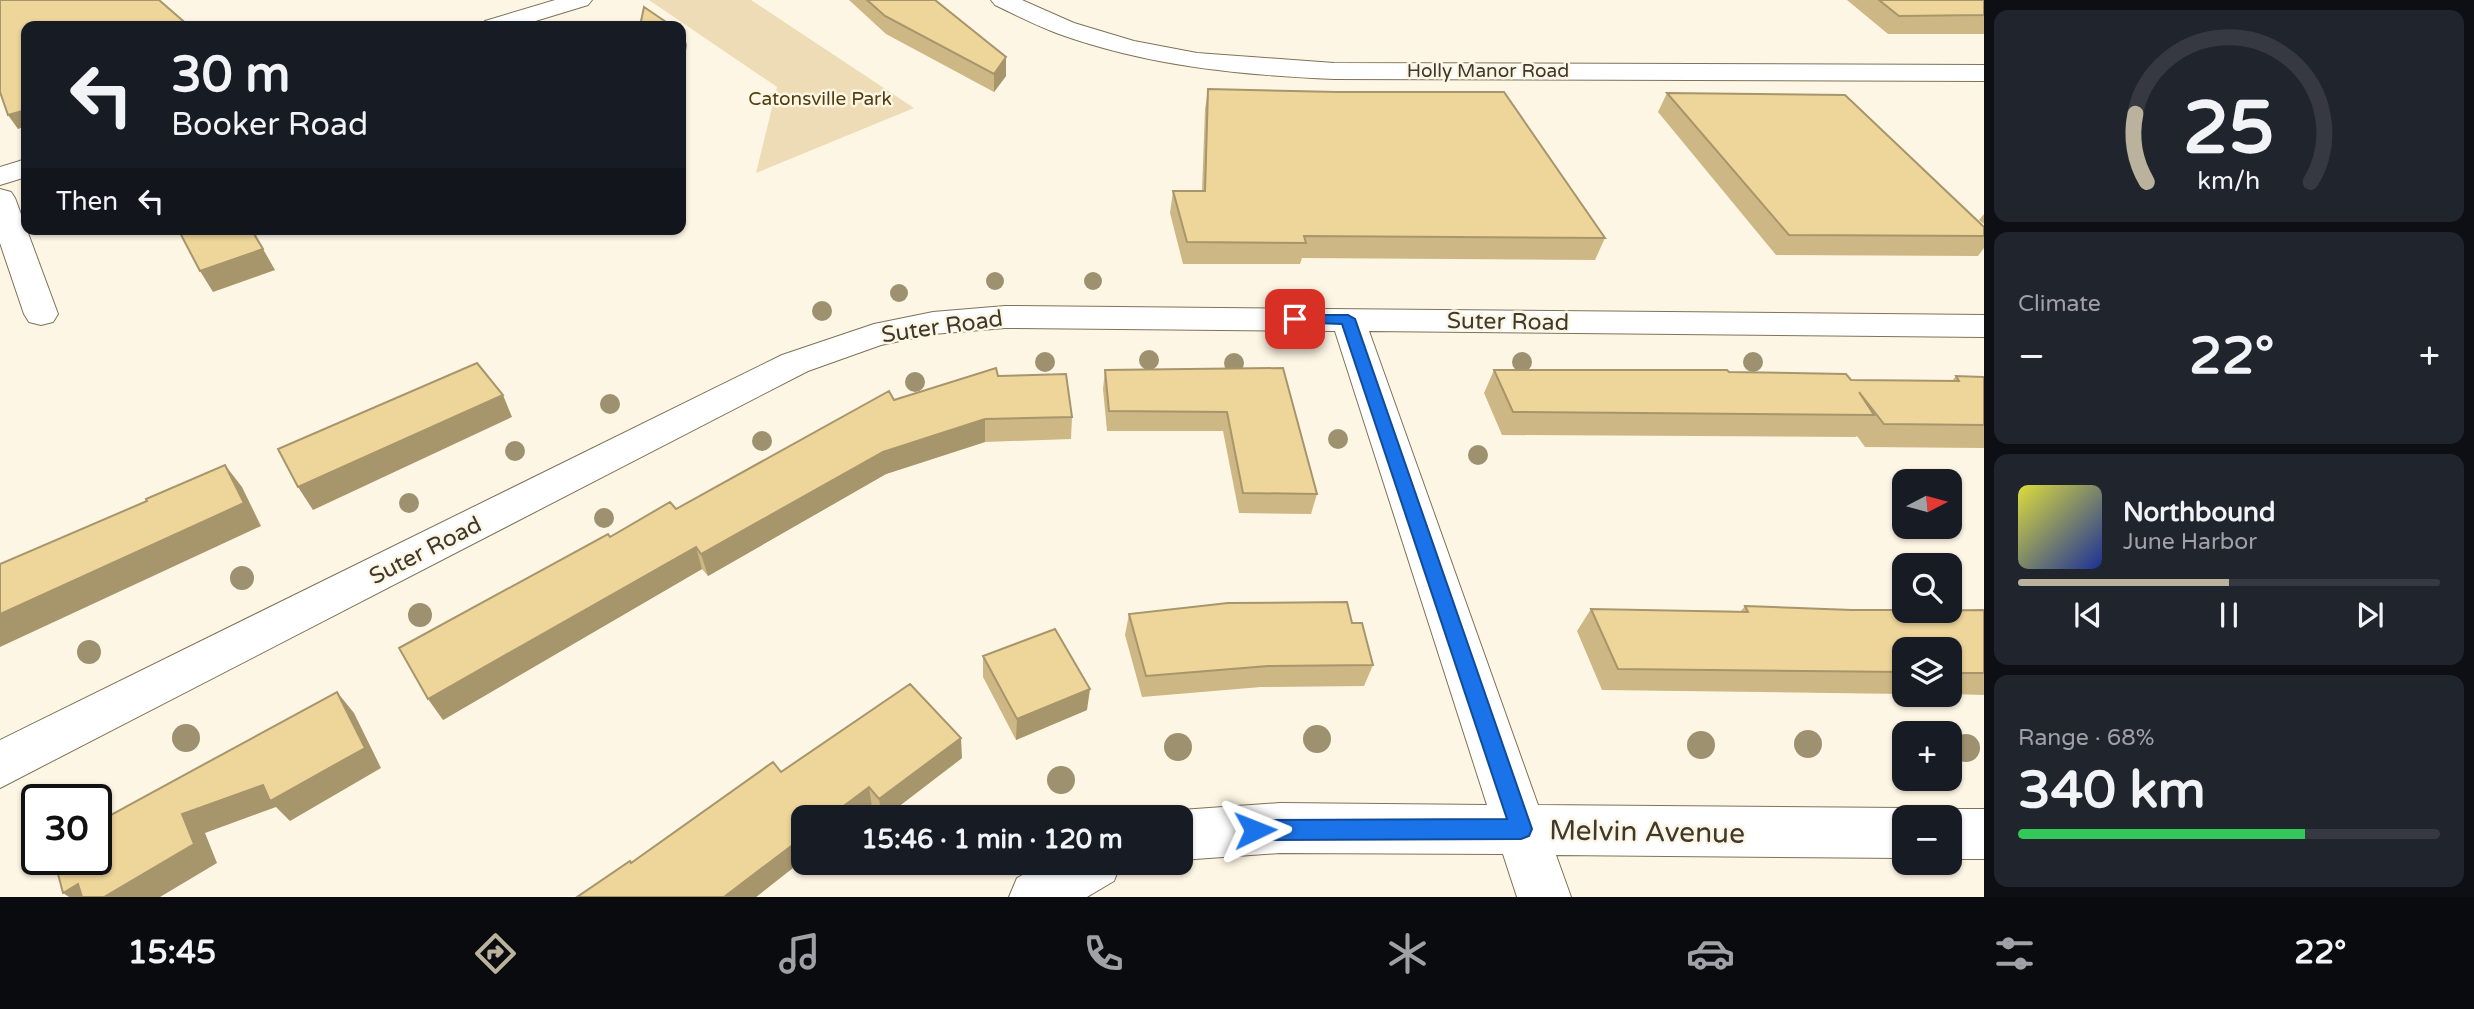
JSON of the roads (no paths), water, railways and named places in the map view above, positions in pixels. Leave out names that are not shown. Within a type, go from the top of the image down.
[{"type":"street","points":[[511,21],[580,0]]},
{"type":"street","name":"Holly Manor Road","points":[[1003,0],[1038,19],[1130,49],[1265,67],[1984,73]]},
{"type":"street","points":[[0,176],[21,170]]},
{"type":"street","points":[[0,198],[41,314]]},
{"type":"street","name":"Suter Road","points":[[0,765],[795,363],[874,335],[933,323],[1005,317],[1984,326]]},
{"type":"street","points":[[1348,319],[1544,897]]},
{"type":"street","name":"Melvin Avenue","points":[[1193,834],[1280,828],[1892,834]]},
{"type":"street","points":[[1962,834],[1984,834]]},
{"type":"street","points":[[1036,897],[1074,875]]},
{"type":"park label","name":"Catonsville Park","points":[[820,98]]}]
